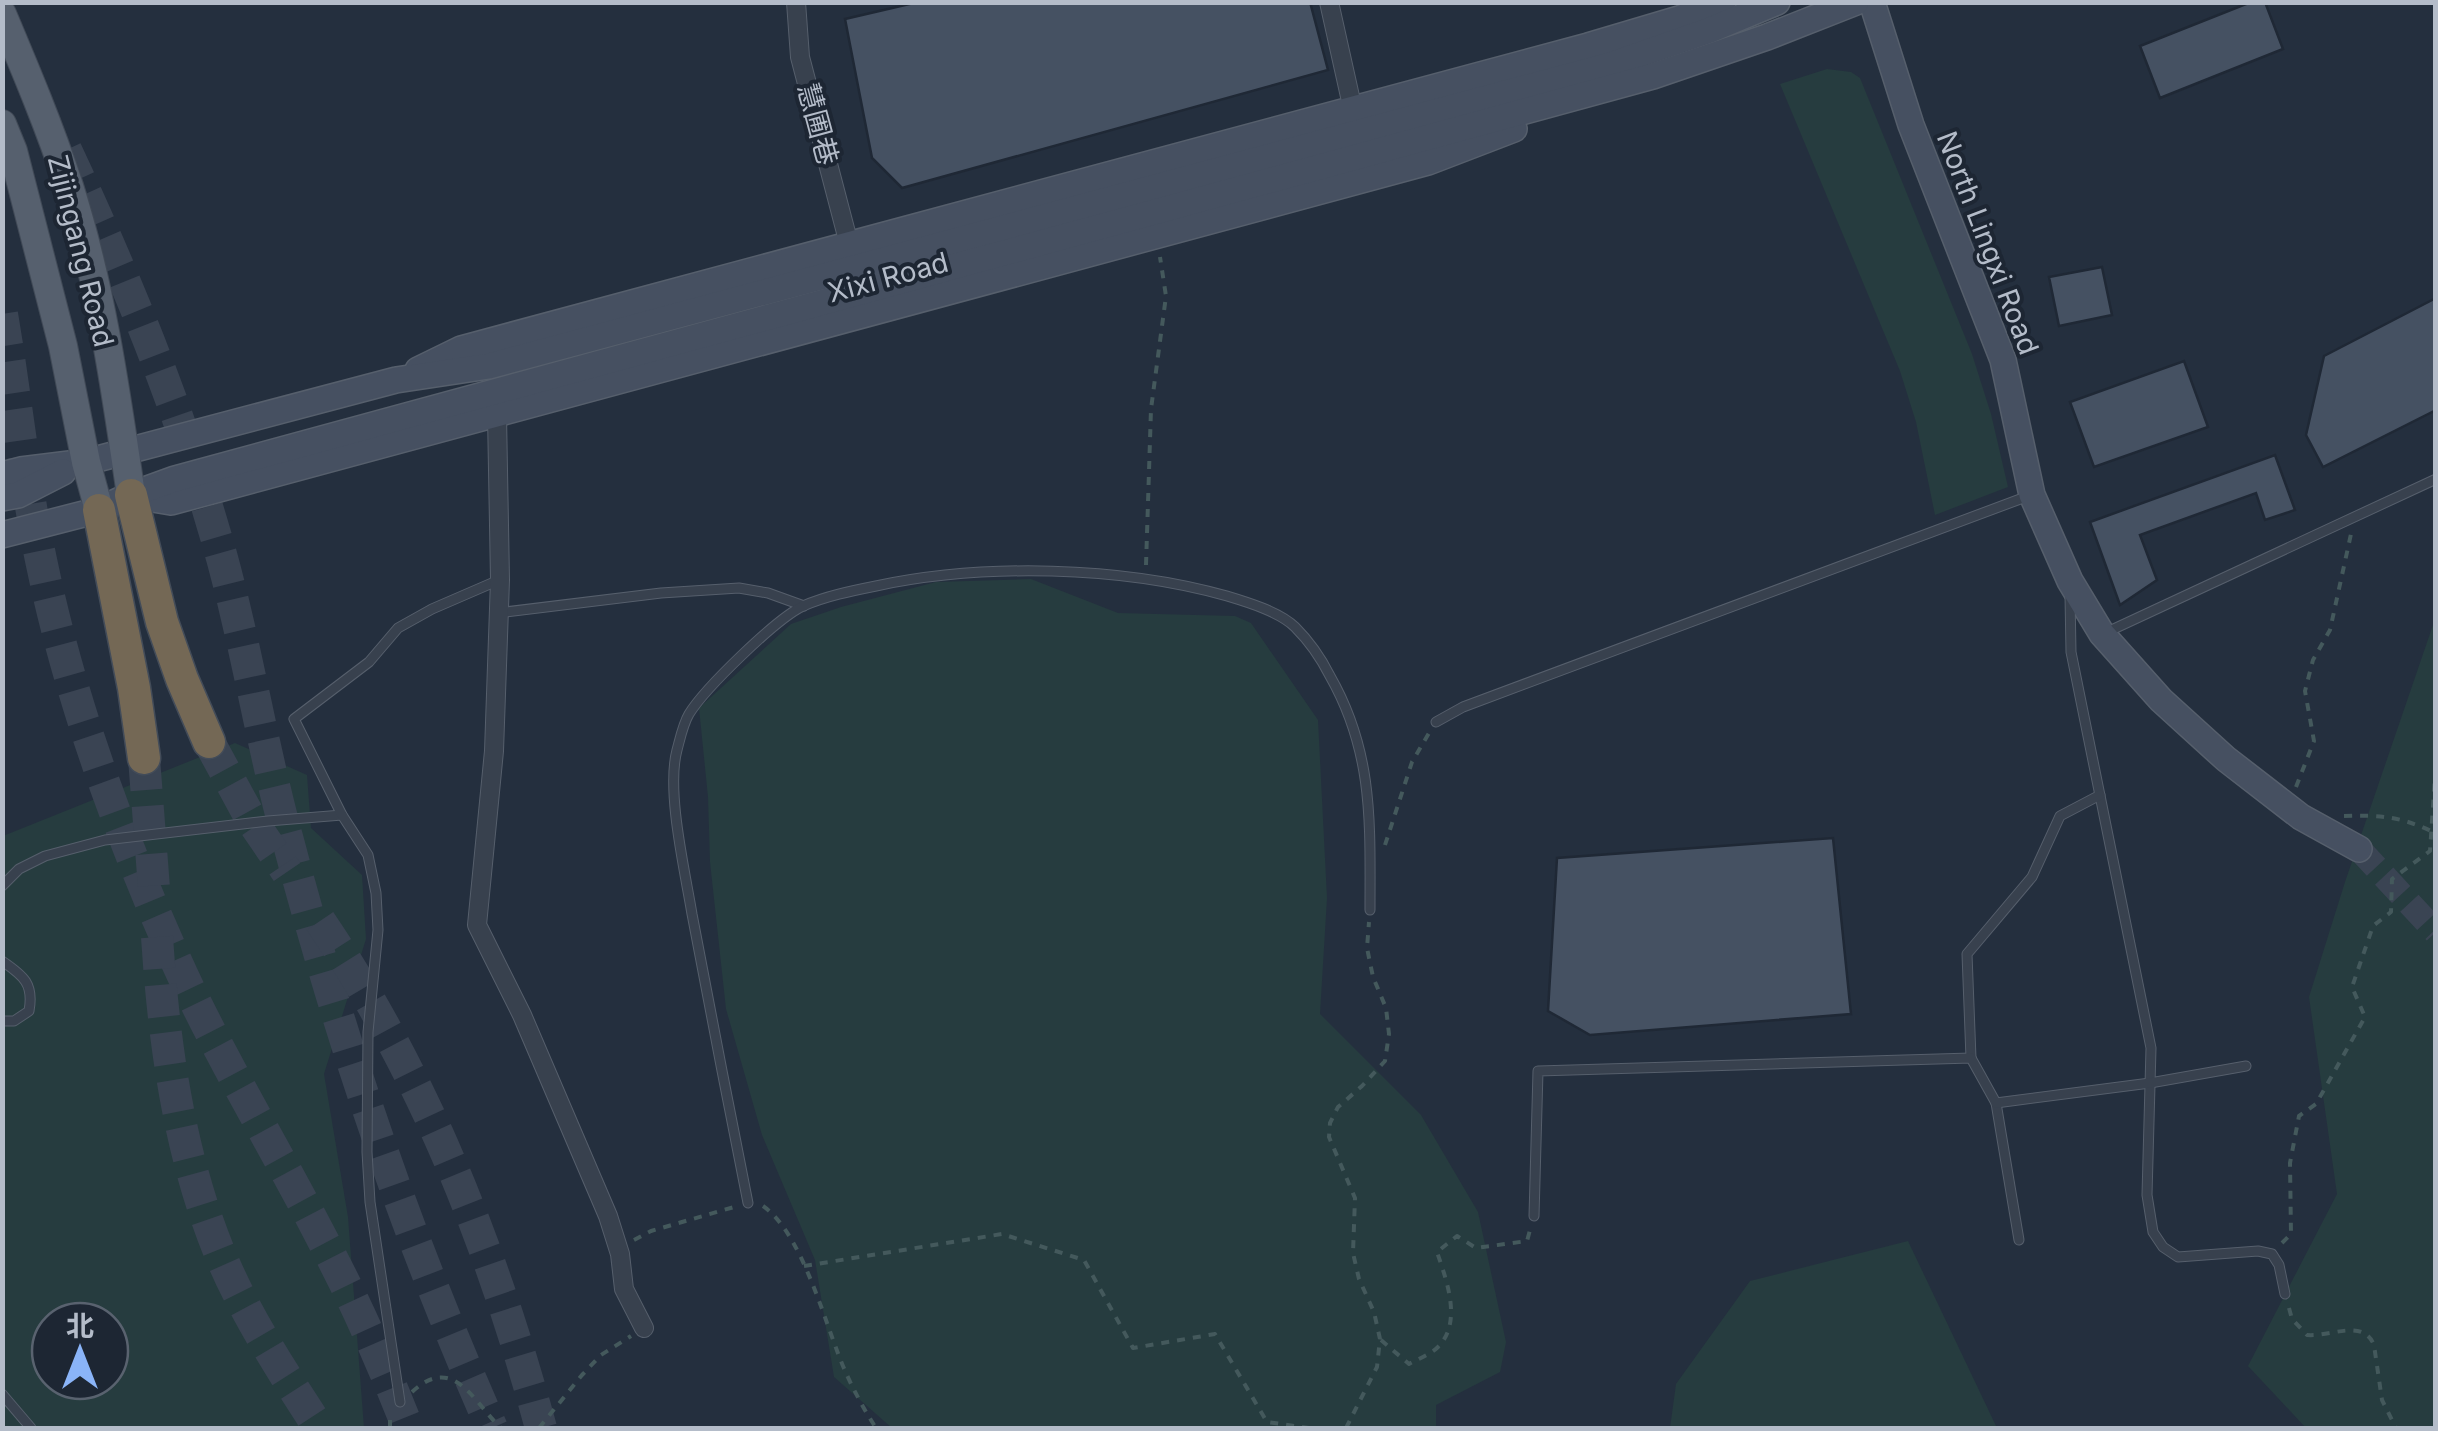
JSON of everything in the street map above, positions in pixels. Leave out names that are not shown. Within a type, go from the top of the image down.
[{"type":"highway","points":[[130,495],[162,622],[209,742]]},
{"type":"highway","points":[[98,510],[144,758]]},
{"type":"main road","name":"Xixi Road","points":[[396,380],[462,349],[1588,46],[1722,2]]},
{"type":"main road","name":"Xixi Road","points":[[2,498],[86,462],[124,451],[396,380],[489,366],[655,324],[1610,65],[1777,2]]},
{"type":"main road","name":"Xixi Road","points":[[130,495],[171,502],[1428,162],[1856,2]]},
{"type":"main road","name":"North Lingxi Road","points":[[1872,2],[1911,125],[2004,360],[2032,495],[2070,580],[2102,634],[2161,700],[2226,759],[2294,812],[2359,850]]},
{"type":"main road","name":"Zijingang Road","points":[[2,14],[70,190],[100,306],[130,495]]},
{"type":"main road","name":"Xixi Road","points":[[2,535],[98,510],[194,474],[1653,76]]},
{"type":"main road","name":"Zijingang Road","points":[[2,124],[13,151],[63,346],[98,510]]},
{"type":"main road","name":"Xixi Road","points":[[2,475],[86,462]]},
{"type":"street","name":"慧圃巷","points":[[796,2],[800,57],[849,244]]},
{"type":"street","points":[[1329,2],[1353,110]]},
{"type":"street","points":[[497,414],[500,580],[494,751],[477,925],[522,1015],[608,1216],[620,1254],[624,1288],[644,1328]]},
{"type":"lane","points":[[2102,634],[2436,479]]},
{"type":"lane","points":[[1436,722],[1463,706],[2032,495]]},
{"type":"lane","points":[[748,1203],[682,856],[673,766],[687,716],[719,679],[784,617],[804,606],[892,582],[973,572],[1048,572],[1202,589],[1251,602],[1293,624],[1342,695],[1356,731],[1367,778],[1370,910]]},
{"type":"lane","points":[[400,1402],[370,1202],[367,1152],[368,1032],[378,930],[376,893],[368,855],[342,815],[294,719],[369,662],[398,628],[500,580]]},
{"type":"lane","points":[[2070,580],[2071,652],[2151,1048],[2147,1194],[2153,1232],[2163,1247],[2178,1256],[2272,1254],[2279,1265],[2285,1294]]},
{"type":"lane","points":[[497,613],[661,593],[739,588],[804,606]]},
{"type":"lane","points":[[2019,1240],[1996,1103],[1971,1058],[1967,954],[2032,877],[2060,816],[2100,796]]},
{"type":"lane","points":[[2,886],[20,869],[45,856],[105,840],[342,815]]},
{"type":"lane","points":[[2,961],[27,982],[32,995],[29,1011],[2,1022]]},
{"type":"lane","points":[[1534,1216],[1538,1071],[1971,1058]]},
{"type":"lane","points":[[1996,1103],[2246,1066]]},
{"type":"lane","points":[[2,1394],[31,1428]]},
{"type":"path","points":[[1146,580],[1151,410],[1166,296],[1156,236]]},
{"type":"path","points":[[2354,519],[2330,630],[2313,660],[2305,690],[2314,742],[2294,812],[2378,815],[2405,819],[2434,832]]},
{"type":"path","points":[[1380,859],[1412,762],[1436,722]]},
{"type":"path","points":[[2272,1254],[2291,1234],[2290,1163],[2299,1116],[2316,1104],[2366,1017],[2352,987],[2373,926],[2391,912],[2392,878],[2430,851],[2436,761]]},
{"type":"path","points":[[1346,1428],[1377,1366],[1380,1339],[1353,1253],[1355,1198],[1329,1137],[1330,1123],[1338,1107],[1385,1062],[1390,1034],[1367,948],[1370,910]]},
{"type":"path","points":[[620,1254],[636,1238],[651,1231],[748,1203],[764,1207],[780,1220],[804,1266],[845,1372],[876,1428]]},
{"type":"path","points":[[1380,1339],[1410,1364],[1439,1347],[1450,1325],[1450,1289],[1437,1252],[1457,1236],[1476,1248],[1526,1241],[1534,1216]]},
{"type":"path","points":[[804,1266],[1002,1234],[1084,1260],[1133,1348],[1214,1334],[1267,1422],[1309,1428]]},
{"type":"path","points":[[2285,1294],[2292,1318],[2308,1334],[2358,1330],[2371,1337],[2382,1400],[2396,1428]]},
{"type":"path","points":[[539,1428],[601,1355],[644,1328]]},
{"type":"path","points":[[390,1428],[390,1419],[400,1402],[424,1381],[438,1376],[455,1380],[467,1389],[500,1428]]},
{"type":"green space","points":[[1827,69],[1851,72],[1860,78],[1972,354],[1991,414],[2008,487],[1935,515],[1916,422],[1900,371],[1780,84]]},
{"type":"green space","points":[[1031,579],[1118,613],[1235,616],[1251,623],[1318,720],[1327,898],[1320,1014],[1421,1115],[1478,1212],[1506,1342],[1500,1372],[1436,1405],[1436,1428],[892,1428],[834,1377],[815,1260],[762,1135],[726,1009],[699,708],[791,624],[936,582]]},
{"type":"green space","points":[[2435,619],[2435,1428],[2306,1428],[2248,1366],[2337,1194],[2309,997]]},
{"type":"green space","points":[[235,743],[307,775],[311,828],[362,875],[366,939],[324,1074],[348,1217],[364,1428],[3,1428],[3,836]]},
{"type":"green space","points":[[1908,1241],[1997,1428],[1670,1428],[1676,1384],[1750,1281]]},
{"type":"building","points":[[918,2],[1310,2],[1328,70],[902,188],[872,158],[845,19]]},
{"type":"building","points":[[2251,2],[2265,2],[2283,49],[2160,98],[2140,46]]},
{"type":"building","points":[[2102,267],[2112,315],[2059,326],[2049,277]]},
{"type":"building","points":[[2436,298],[2436,410],[2323,467],[2306,435],[2324,356]]},
{"type":"building","points":[[2184,361],[2208,427],[2094,467],[2070,402]]},
{"type":"building","points":[[2275,455],[2295,510],[2265,520],[2256,493],[2140,535],[2157,580],[2120,605],[2090,522]]},
{"type":"building","points":[[1833,838],[1851,1014],[1590,1035],[1548,1011],[1557,858]]},
{"type":"tunnel","points":[[66,150],[132,300],[190,453],[222,558],[278,802],[329,988],[404,1211],[492,1428]]},
{"type":"tunnel","points":[[2,314],[30,499],[52,611],[80,711],[114,810],[191,993],[342,1277],[408,1428]]},
{"type":"tunnel","points":[[209,742],[252,821],[287,872]]},
{"type":"tunnel","points":[[144,758],[154,888]]},
{"type":"tunnel","points":[[2359,849],[2436,932]]},
{"type":"tunnel","points":[[320,921],[392,1040],[452,1166],[501,1296],[541,1428]]},
{"type":"tunnel","points":[[157,937],[176,1102],[208,1223],[244,1305],[319,1428]]}]
